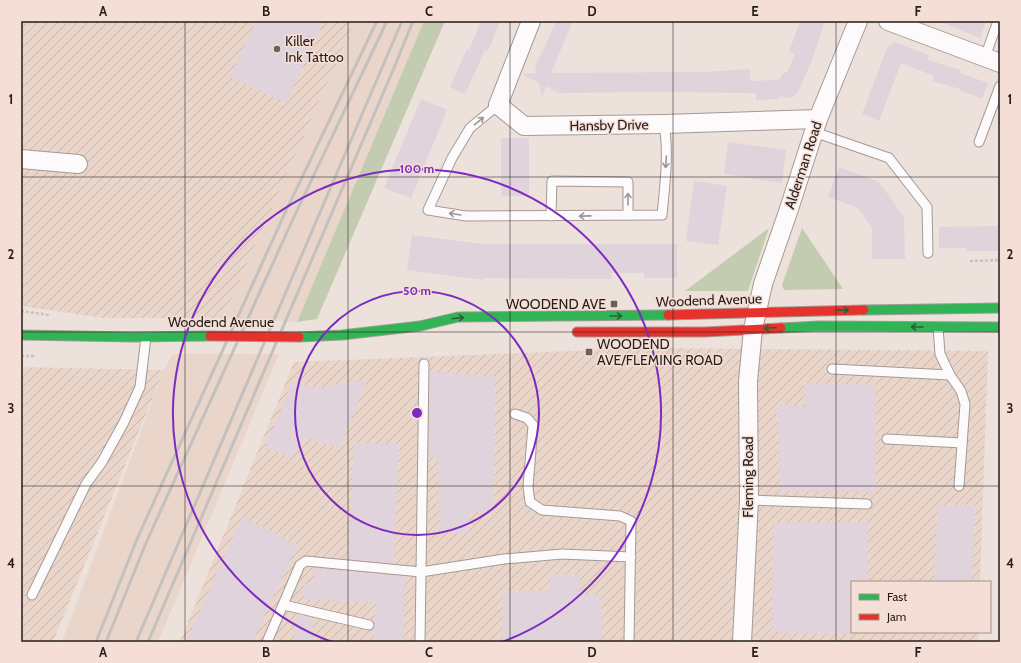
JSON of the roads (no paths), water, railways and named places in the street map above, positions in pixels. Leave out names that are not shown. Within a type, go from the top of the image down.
[{"type":"street","points":[[498,105],[531,21]]},
{"type":"street","name":"Alderman Road","points":[[755,321],[763,284],[816,125],[858,21]]},
{"type":"street","points":[[888,21],[992,60]]},
{"type":"street","name":"Hansby Drive","points":[[498,105],[524,126],[664,124],[816,125]]},
{"type":"street","points":[[21,159],[78,164]]},
{"type":"street","name":"Woodend Avenue","points":[[571,332],[705,332],[804,311],[1000,308]]},
{"type":"street","name":"Woodend Avenue","points":[[21,335],[342,335],[420,326],[458,317],[704,315],[819,326],[1000,327]]},
{"type":"street","name":"Fleming Road","points":[[742,642],[749,500],[748,381],[755,321]]},
{"type":"street","name":"Woodend Avenue","points":[[420,326],[447,330]]},
{"type":"lane","points":[[992,60],[998,21]]},
{"type":"lane","points":[[979,142],[1000,86]]},
{"type":"lane","points":[[498,105],[470,128],[452,158],[428,210],[466,216],[662,215],[667,157],[664,124]]},
{"type":"lane","points":[[816,125],[890,158],[927,207],[928,253]]},
{"type":"lane","points":[[551,216],[552,181],[628,182],[628,215]]},
{"type":"lane","points":[[938,327],[940,354],[950,375],[961,391],[965,404],[959,486]]},
{"type":"lane","points":[[32,595],[86,484],[102,462],[124,422],[140,387],[146,336]]},
{"type":"lane","points":[[420,642],[424,364]]},
{"type":"lane","points":[[832,369],[950,375]]},
{"type":"lane","points":[[515,414],[527,418],[533,425],[528,487],[530,502],[542,510],[620,516],[631,522],[629,642]]},
{"type":"lane","points":[[887,440],[962,443]]},
{"type":"lane","points":[[749,500],[867,504]]},
{"type":"lane","points":[[267,642],[300,566],[306,561],[421,572],[504,559],[562,554],[631,557]]},
{"type":"lane","points":[[284,605],[291,608],[369,625]]},
{"type":"railway","points":[[96,642],[137,539],[284,215],[377,21]]},
{"type":"railway","points":[[106,642],[146,543],[293,219],[387,21]]},
{"type":"railway","points":[[136,642],[402,21]]},
{"type":"railway","points":[[148,642],[413,21]]},
{"type":"place","name":"Killer Ink Tattoo","points":[[277,49]]},
{"type":"place","name":"WOODEND AVE","points":[[614,304]]},
{"type":"place","name":"WOODEND AVE/FLEMING ROAD","points":[[589,352]]}]
